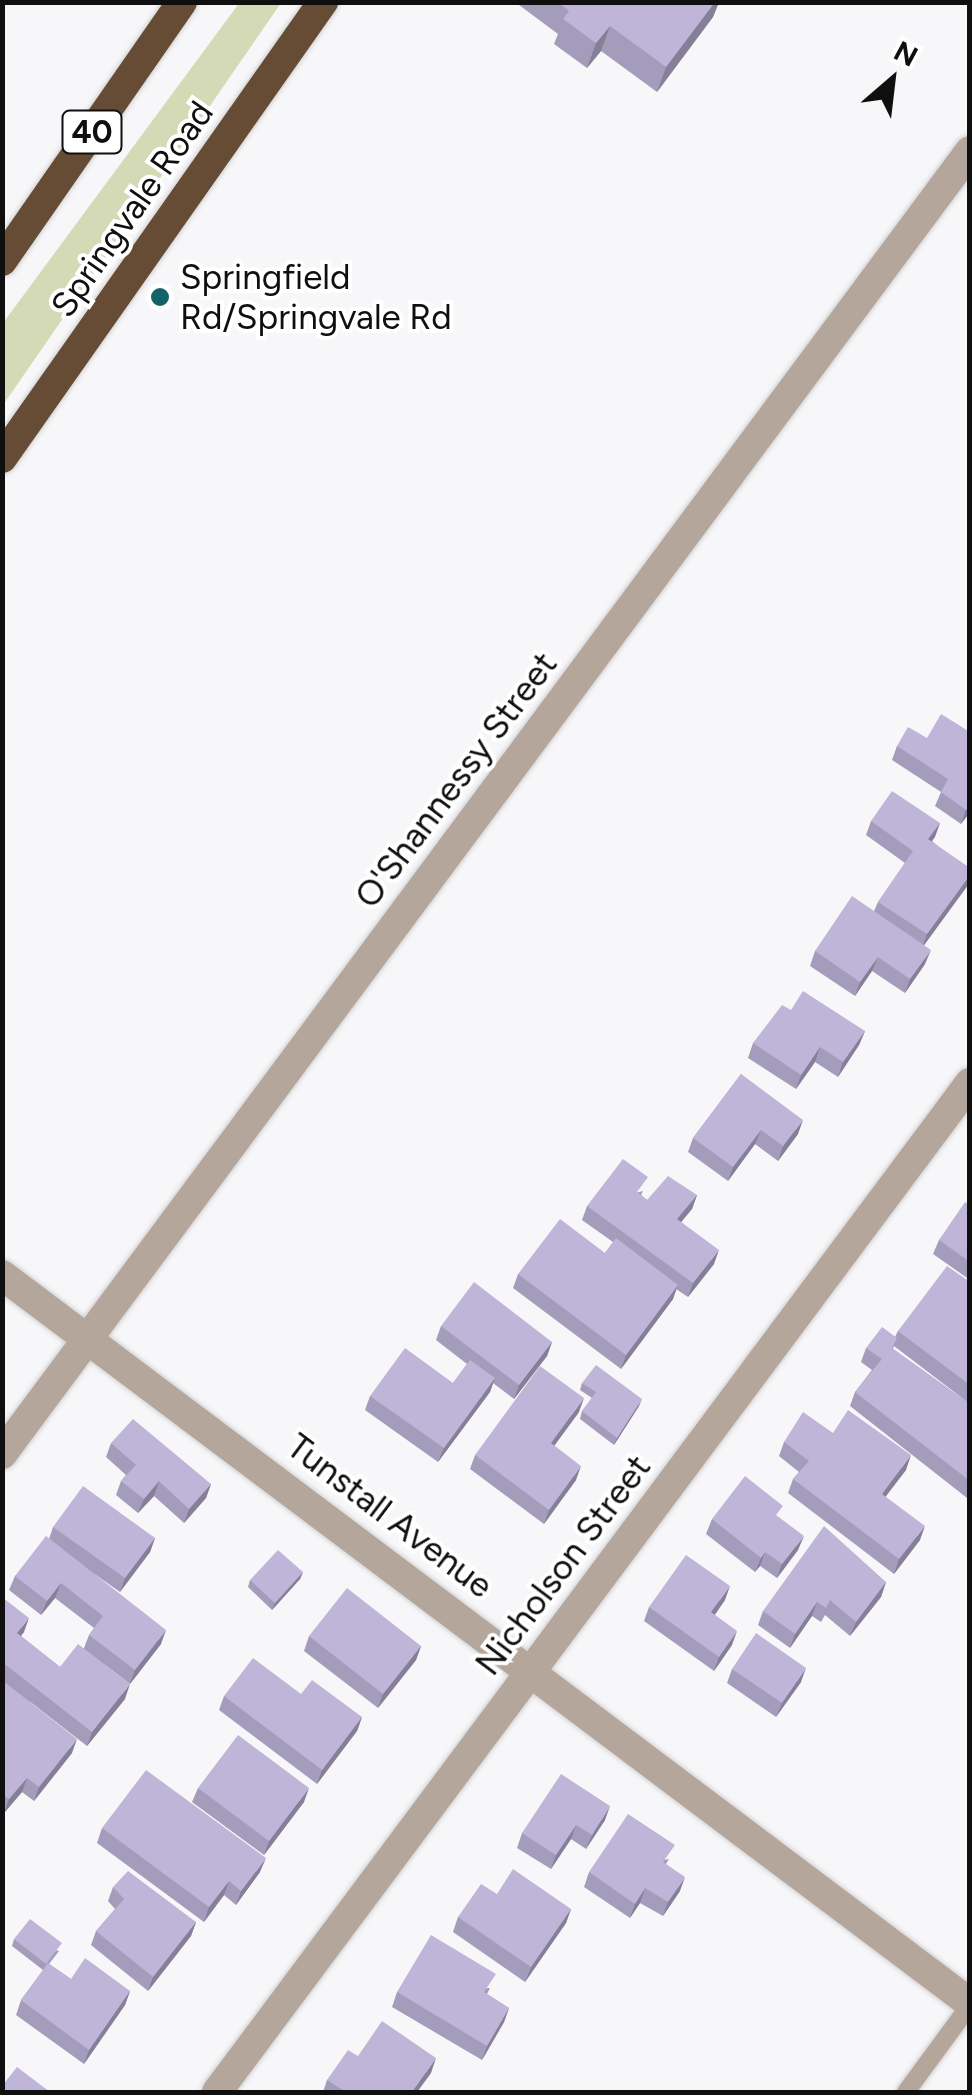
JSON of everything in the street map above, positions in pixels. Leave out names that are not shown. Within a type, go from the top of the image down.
[{"type":"highway","name":"40","points":[[2,262],[182,2]]},
{"type":"highway","name":"Springvale Road","points":[[2,458],[323,2]]},
{"type":"street","name":"O'Shannessy Street","points":[[2,1454],[970,151]]},
{"type":"street","name":"Nicholson Street","points":[[217,2092],[970,1083]]},
{"type":"street","name":"Tunstall Avenue","points":[[2,1275],[532,1668],[970,2004]]},
{"type":"lane","points":[[906,2092],[970,2004]]},
{"type":"green space","points":[[240,2],[281,3],[3,405],[3,323]]},
{"type":"building","points":[[558,2],[715,2],[666,67],[610,26],[596,43],[563,19],[569,11]]},
{"type":"building","points":[[941,714],[970,732],[970,806],[966,810],[941,792],[948,779],[897,746],[908,727],[927,738]]},
{"type":"building","points":[[892,791],[940,823],[928,839],[970,868],[970,875],[927,934],[878,902],[913,851],[871,821]]},
{"type":"building","points":[[852,896],[931,950],[910,979],[878,957],[860,982],[815,951]]},
{"type":"building","points":[[803,991],[865,1031],[843,1062],[820,1047],[801,1075],[753,1043],[782,1005],[791,1010]]},
{"type":"building","points":[[741,1074],[803,1120],[783,1146],[761,1130],[733,1167],[693,1138]]},
{"type":"building","points":[[623,1159],[648,1177],[637,1192],[647,1200],[668,1176],[697,1195],[677,1219],[719,1250],[693,1283],[587,1206]]},
{"type":"building","points":[[965,1202],[970,1205],[970,1262],[939,1240]]},
{"type":"building","points":[[560,1219],[605,1253],[616,1238],[678,1285],[626,1355],[518,1274]]},
{"type":"building","points":[[947,1266],[970,1282],[970,1385],[898,1331]]},
{"type":"building","points":[[474,1282],[552,1342],[519,1385],[441,1326]]},
{"type":"building","points":[[882,1327],[897,1338],[892,1348],[970,1404],[970,1481],[855,1392],[882,1359],[866,1348]]},
{"type":"building","points":[[405,1348],[453,1383],[470,1360],[495,1378],[444,1448],[370,1396]]},
{"type":"building","points":[[596,1365],[642,1399],[617,1438],[582,1411],[596,1392],[582,1383]]},
{"type":"building","points":[[540,1366],[584,1398],[551,1443],[581,1466],[549,1510],[475,1455]]},
{"type":"building","points":[[848,1410],[911,1455],[882,1494],[925,1526],[899,1559],[793,1479],[809,1461],[784,1442],[803,1412],[833,1433]]},
{"type":"building","points":[[133,1419],[211,1484],[189,1509],[159,1481],[144,1499],[121,1481],[136,1465],[111,1443]]},
{"type":"building","points":[[745,1476],[783,1506],[776,1515],[804,1536],[782,1564],[765,1552],[761,1558],[712,1519]]},
{"type":"building","points":[[83,1486],[155,1538],[125,1578],[53,1527]]},
{"type":"building","points":[[824,1526],[886,1582],[856,1622],[830,1600],[826,1608],[817,1602],[795,1634],[763,1611]]},
{"type":"building","points":[[46,1536],[166,1630],[135,1670],[89,1635],[103,1616],[61,1583],[47,1601],[15,1576]]},
{"type":"building","points":[[278,1550],[303,1572],[275,1603],[250,1580]]},
{"type":"building","points":[[686,1555],[730,1586],[711,1612],[737,1631],[719,1657],[649,1607]]},
{"type":"building","points":[[347,1588],[421,1646],[383,1694],[309,1636]]},
{"type":"building","points":[[2,1597],[29,1618],[17,1633],[60,1667],[78,1644],[130,1684],[92,1732],[2,1662]]},
{"type":"building","points":[[756,1633],[806,1668],[782,1703],[732,1669]]},
{"type":"building","points":[[253,1658],[301,1694],[312,1680],[362,1717],[322,1770],[224,1696]]},
{"type":"building","points":[[2,1680],[77,1739],[39,1787],[27,1778],[9,1799],[2,1794]]},
{"type":"building","points":[[238,1735],[309,1788],[269,1841],[198,1788]]},
{"type":"building","points":[[146,1770],[266,1858],[241,1891],[229,1881],[209,1907],[102,1828]]},
{"type":"building","points":[[561,1774],[610,1806],[592,1835],[576,1825],[556,1855],[522,1833]]},
{"type":"building","points":[[628,1814],[675,1845],[663,1862],[685,1877],[668,1902],[645,1888],[635,1904],[589,1872]]},
{"type":"building","points":[[513,1869],[571,1909],[531,1967],[458,1917],[481,1884],[497,1894]]},
{"type":"building","points":[[128,1871],[196,1922],[153,1977],[96,1931],[124,1899],[113,1887]]},
{"type":"building","points":[[30,1919],[62,1943],[46,1964],[14,1939]]},
{"type":"building","points":[[431,1935],[496,1974],[484,1992],[509,2008],[487,2046],[397,1992]]},
{"type":"building","points":[[85,1958],[130,1991],[89,2050],[21,2000],[48,1963],[71,1979]]},
{"type":"building","points":[[382,2021],[436,2058],[412,2092],[346,2092],[327,2080],[348,2050],[358,2056]]},
{"type":"building","points":[[17,2067],[50,2092],[2,2092],[2,2086]]},
{"type":"place","name":"Springfield Rd/Springvale Rd","points":[[160,297]]}]
